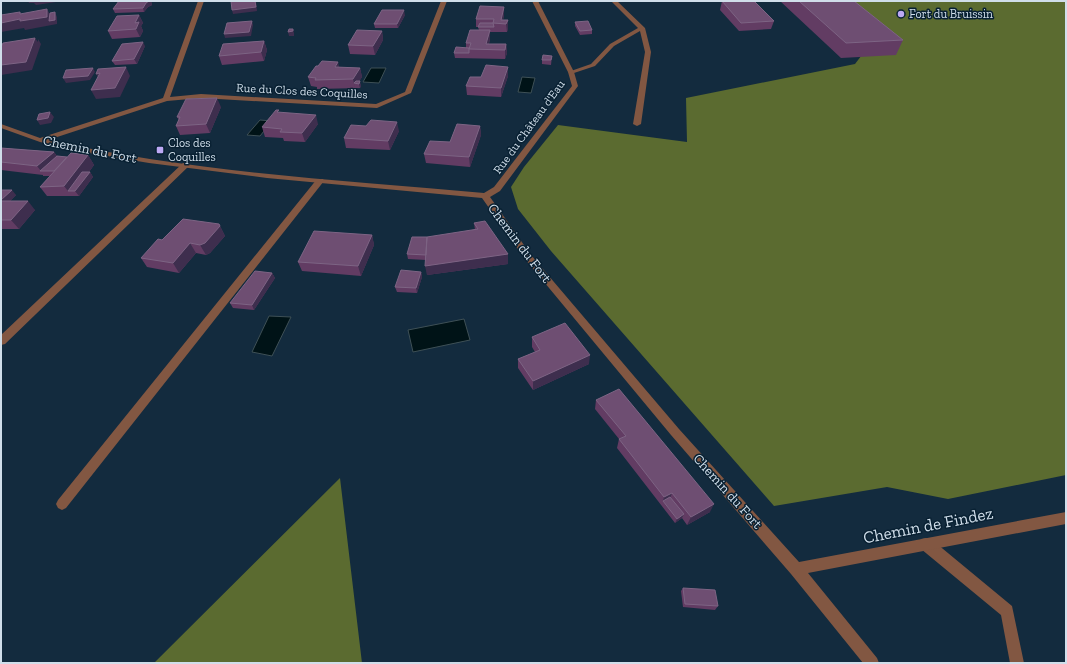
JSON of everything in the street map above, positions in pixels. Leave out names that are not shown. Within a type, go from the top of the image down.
[{"type":"street","points":[[166,99],[201,1]]},
{"type":"street","name":"Rue du Clos des Coquilles","points":[[40,140],[166,99],[201,96],[377,106],[408,93],[444,1]]},
{"type":"street","name":"Rue du Château d'Eau","points":[[485,196],[496,189],[575,86],[572,72],[535,1]]},
{"type":"street","points":[[614,1],[642,28],[648,52],[637,124]]},
{"type":"street","points":[[572,72],[593,65],[612,44],[642,28]]},
{"type":"street","name":"Chemin du Fort","points":[[1,126],[40,140],[89,151],[186,166],[320,181],[485,196],[533,263],[675,432],[796,569],[872,663]]},
{"type":"street","points":[[1,341],[186,166]]},
{"type":"street","points":[[62,504],[320,181]]},
{"type":"street","name":"Chemin de Findez","points":[[796,569],[1066,518]]},
{"type":"street","points":[[926,544],[1006,611],[1017,663]]},
{"type":"green space","points":[[813,1],[1066,1],[1066,475],[948,499],[887,487],[774,506],[551,251],[518,209],[511,187],[524,167],[558,125],[687,142],[686,98],[855,64],[871,43]]},
{"type":"green space","points":[[340,478],[362,663],[154,663]]},
{"type":"shaded area","points":[[371,68],[386,68],[379,83],[363,82]]},
{"type":"shaded area","points":[[522,77],[535,78],[531,93],[518,92]]},
{"type":"shaded area","points":[[260,120],[272,121],[260,136],[247,135]]},
{"type":"shaded area","points":[[269,316],[291,317],[272,356],[252,352]]},
{"type":"shaded area","points":[[464,319],[470,340],[413,352],[408,330]]},
{"type":"building","points":[[119,1],[149,1],[143,8],[113,9]]},
{"type":"building","points":[[231,1],[255,1],[256,7],[232,10]]},
{"type":"building","points":[[722,1],[754,1],[774,21],[741,23]]},
{"type":"building","points":[[799,1],[854,1],[903,40],[846,43]]},
{"type":"building","points":[[480,6],[504,7],[501,20],[508,20],[506,24],[493,23],[494,19],[476,19]]},
{"type":"building","points":[[47,9],[47,17],[20,21],[20,19],[1,23],[1,15],[20,12],[20,14]]},
{"type":"building","points":[[382,10],[404,10],[397,24],[374,24]]},
{"type":"building","points":[[55,12],[55,20],[49,21],[50,13]]},
{"type":"building","points":[[139,15],[135,23],[139,22],[136,29],[108,31],[117,16]]},
{"type":"building","points":[[252,21],[249,32],[224,34],[227,23]]},
{"type":"building","points":[[588,21],[592,30],[580,31],[575,22]]},
{"type":"building","points":[[480,23],[493,23],[494,27],[478,27]]},
{"type":"building","points":[[289,29],[293,29],[293,31],[288,32]]},
{"type":"building","points":[[357,30],[382,31],[373,46],[348,45]]},
{"type":"building","points":[[470,30],[490,30],[486,44],[506,44],[505,50],[469,49],[471,43],[466,43]]},
{"type":"building","points":[[35,38],[26,62],[1,65],[1,47],[3,43]]},
{"type":"building","points":[[264,41],[261,52],[219,56],[223,44]]},
{"type":"building","points":[[143,42],[134,59],[112,61],[122,44]]},
{"type":"building","points":[[456,47],[469,48],[469,53],[454,53]]},
{"type":"building","points":[[543,55],[552,56],[551,60],[542,60]]},
{"type":"building","points":[[322,61],[338,62],[335,67],[360,68],[353,79],[315,80],[316,78],[308,77],[316,66],[318,66]]},
{"type":"building","points":[[486,65],[508,67],[501,88],[466,86],[470,77],[481,77]]},
{"type":"building","points":[[126,67],[115,88],[91,90],[100,73],[96,74],[98,69]]},
{"type":"building","points":[[93,68],[88,76],[63,78],[66,70]]},
{"type":"building","points":[[356,81],[360,81],[359,84],[354,83]]},
{"type":"building","points":[[217,98],[206,124],[176,126],[180,117],[177,117],[186,99]]},
{"type":"building","points":[[276,110],[279,110],[277,112],[316,115],[302,133],[280,132],[282,129],[262,127]]},
{"type":"building","points":[[50,112],[48,118],[37,120],[39,114]]},
{"type":"building","points":[[371,120],[397,122],[388,141],[344,138],[351,125],[366,126]]},
{"type":"building","points":[[457,124],[480,126],[469,157],[424,154],[430,141],[450,142]]},
{"type":"building","points":[[1,148],[54,152],[37,166],[1,162]]},
{"type":"building","points":[[71,153],[88,155],[64,186],[40,187]]},
{"type":"building","points":[[57,156],[67,157],[54,171],[40,171]]},
{"type":"building","points":[[82,172],[90,172],[75,191],[68,191]]},
{"type":"building","points":[[1,190],[12,190],[1,200]]},
{"type":"building","points":[[1,201],[28,201],[11,220],[1,220]]},
{"type":"building","points":[[183,219],[219,224],[220,226],[205,243],[200,245],[190,243],[173,263],[141,258],[158,239],[162,240]]},
{"type":"building","points":[[485,221],[508,254],[425,266],[427,237],[478,229],[474,223]]},
{"type":"building","points":[[314,231],[372,235],[358,266],[298,262]]},
{"type":"building","points":[[412,237],[427,237],[426,255],[407,254]]},
{"type":"building","points":[[401,270],[421,272],[416,288],[395,287]]},
{"type":"building","points":[[255,271],[272,273],[252,305],[230,303]]},
{"type":"building","points":[[565,323],[590,355],[533,381],[518,359],[540,350],[532,337]]},
{"type":"building","points":[[619,389],[714,504],[691,517],[672,493],[664,497],[619,439],[626,436],[596,400]]},
{"type":"building","points":[[670,497],[684,514],[677,519],[663,501]]},
{"type":"building","points":[[683,588],[715,590],[718,606],[685,604]]},
{"type":"place","name":"Fort du Bruissin","points":[[901,14]]},
{"type":"place","name":"Clos des Coquilles","points":[[160,150]]}]
